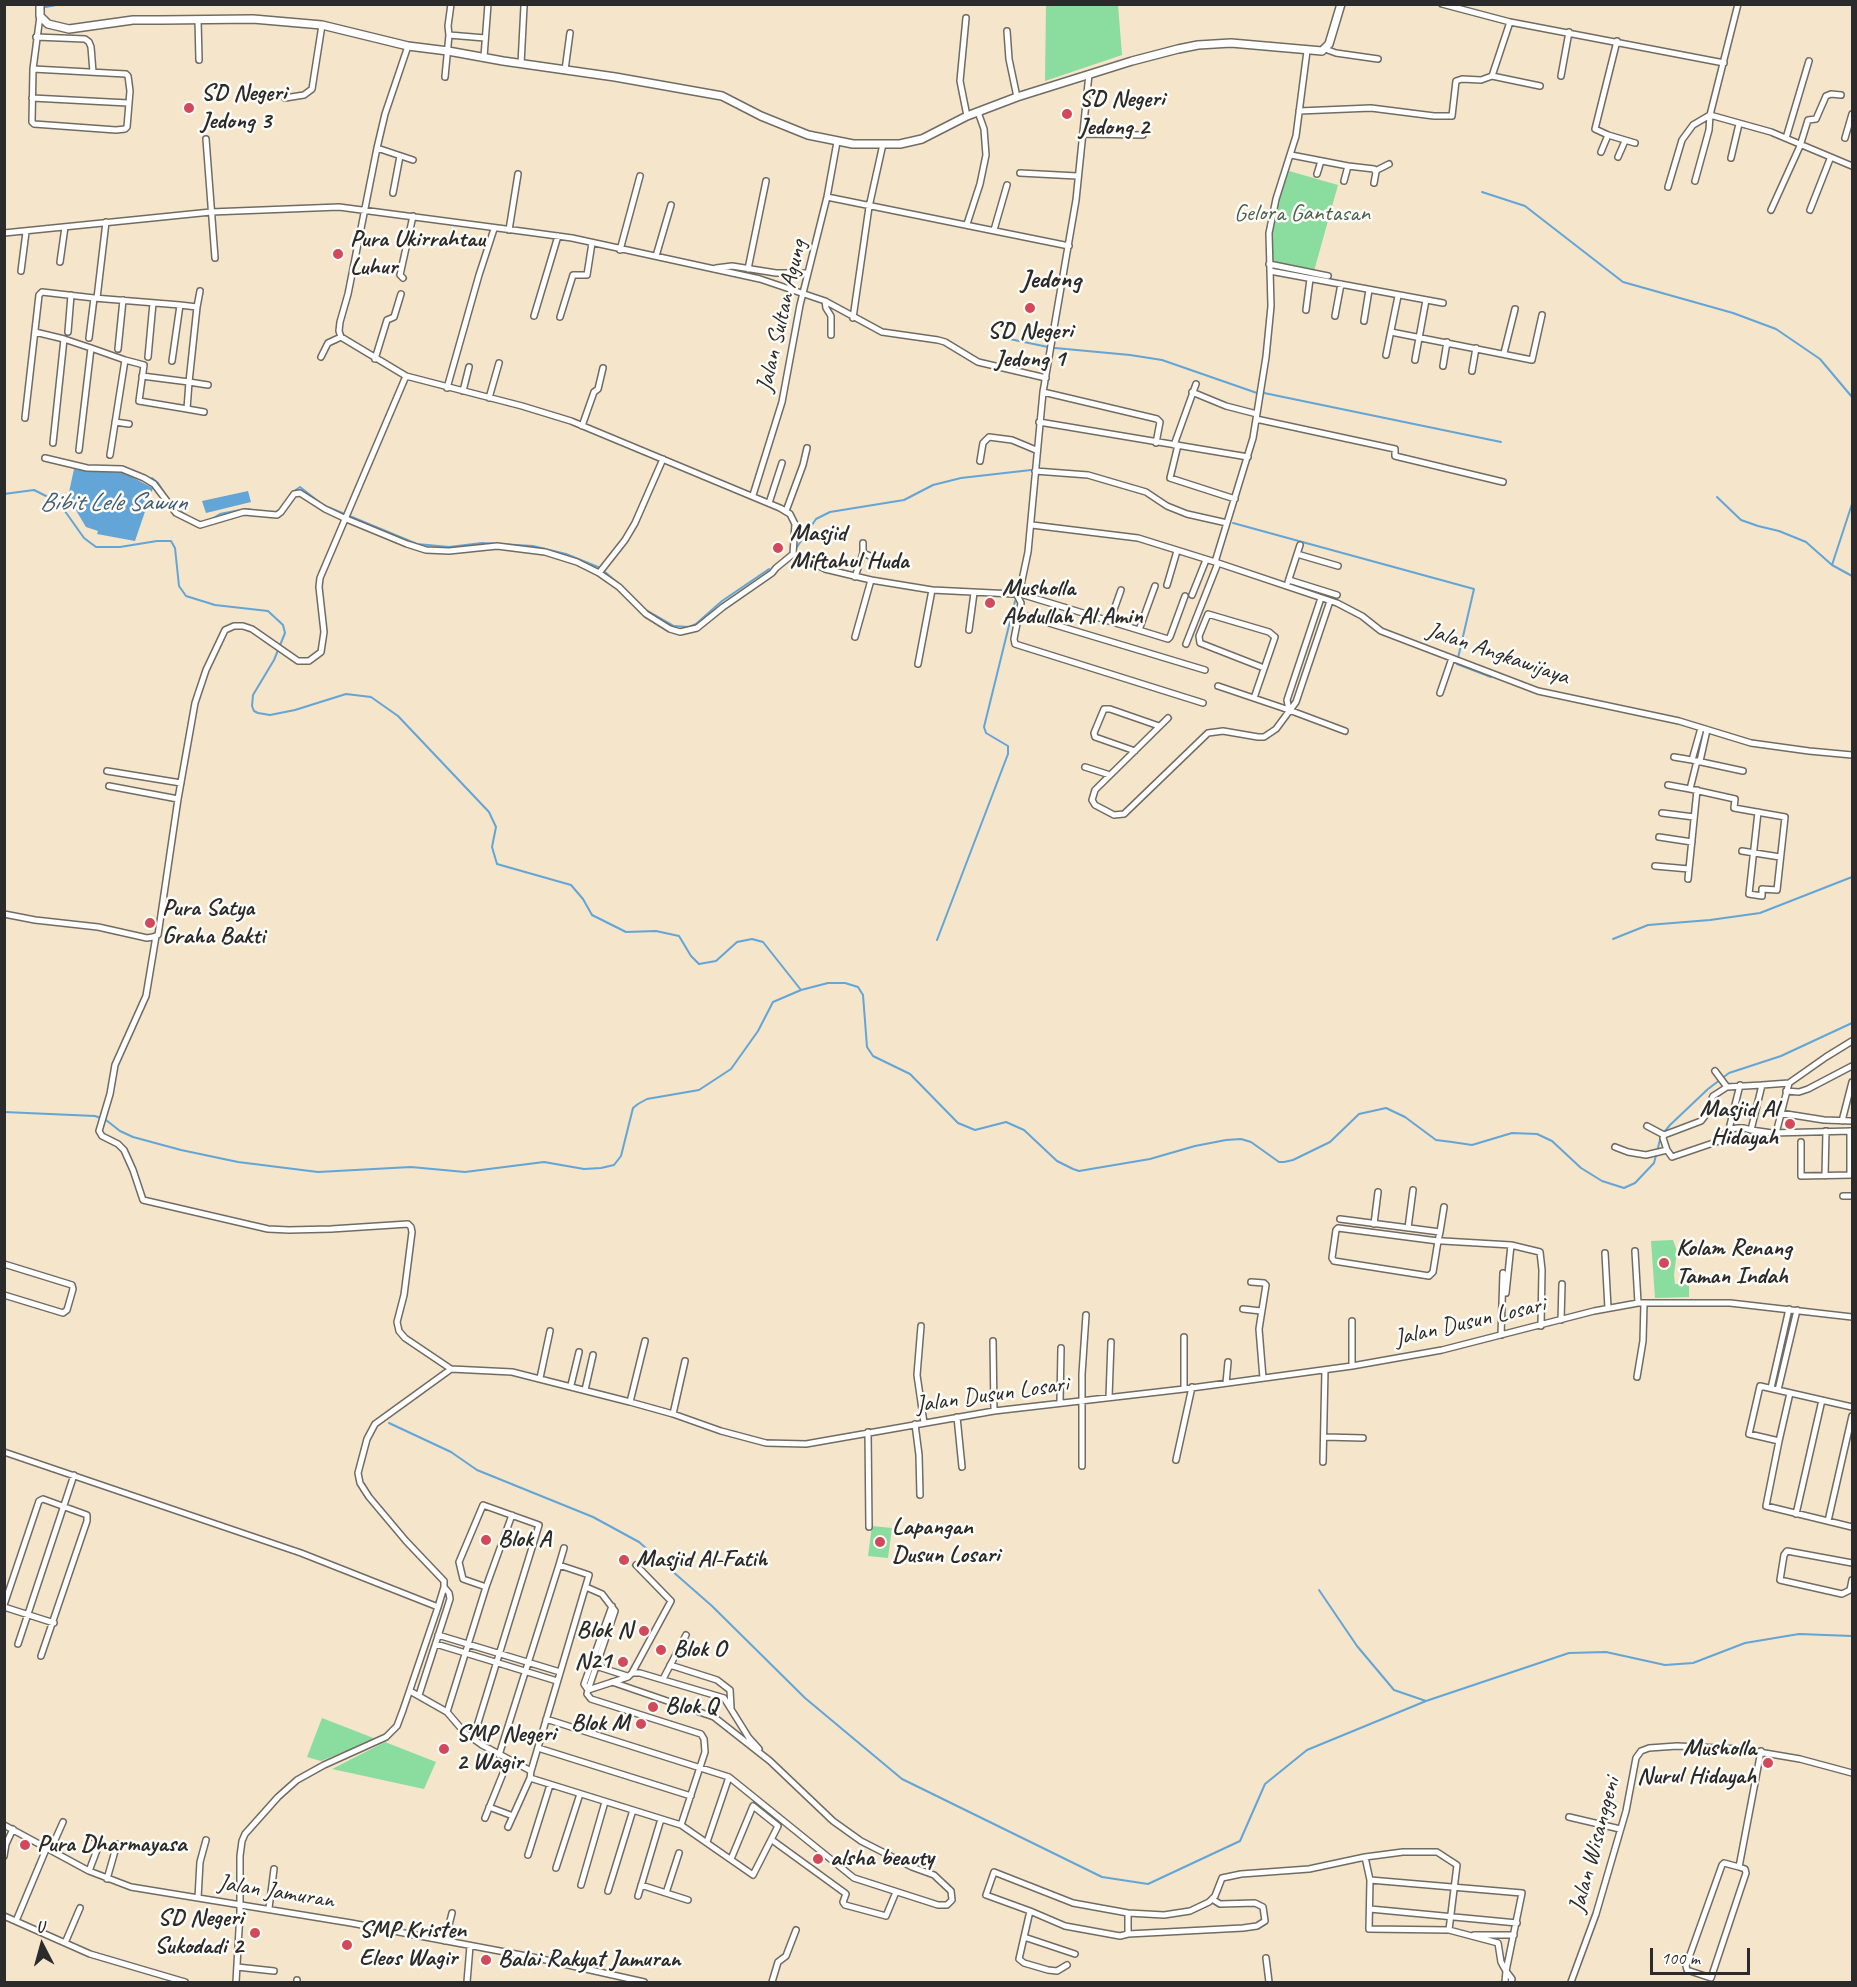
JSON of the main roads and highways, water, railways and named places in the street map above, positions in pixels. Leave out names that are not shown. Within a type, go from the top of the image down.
[{"type":"water","name":"Bibit Lele Sawun","points":[[74,469],[102,472],[118,470],[153,488],[135,541],[97,534],[98,531],[86,527],[68,497]]},
{"type":"water","points":[[248,491],[251,502],[206,513],[202,501]]},
{"type":"waterway","points":[[33,4],[46,7],[61,4]]},
{"type":"waterway","points":[[1482,192],[1525,206],[1623,282],[1733,313],[1776,329],[1820,359],[1852,397]]},
{"type":"waterway","points":[[995,336],[1048,347]]},
{"type":"waterway","points":[[1055,348],[1162,360],[1257,393]]},
{"type":"waterway","points":[[1264,393],[1501,442]]},
{"type":"waterway","points":[[797,547],[816,519],[830,512],[904,500],[933,485],[961,478],[1031,470]]},
{"type":"waterway","points":[[152,478],[165,494]]},
{"type":"waterway","points":[[293,492],[300,487],[323,505],[417,544],[449,547],[482,543],[533,546],[566,554],[598,567]]},
{"type":"waterway","points":[[4,494],[34,490],[48,497],[62,507],[84,538],[96,547],[120,547],[171,541],[175,548],[179,586],[186,596],[215,605],[268,611],[283,625],[285,633],[274,660],[253,695],[254,711],[270,715],[295,710],[346,694],[371,697],[398,716],[489,812],[496,827],[492,847],[497,864],[571,885],[583,899],[592,915],[626,932],[656,931],[679,936],[691,956],[699,964],[716,961],[737,942],[752,939],[763,942],[801,990]]},
{"type":"waterway","points":[[1717,497],[1741,520],[1806,542],[1832,565]]},
{"type":"waterway","points":[[1852,504],[1832,565],[1852,576]]},
{"type":"waterway","points":[[175,508],[188,516]]},
{"type":"waterway","points":[[210,520],[220,514],[245,509],[268,512]]},
{"type":"waterway","points":[[1233,523],[1474,589],[1458,658]]},
{"type":"waterway","points":[[646,610],[674,626],[689,627],[769,569]]},
{"type":"waterway","points":[[605,572],[620,585]]},
{"type":"waterway","points":[[624,589],[633,598]]},
{"type":"waterway","points":[[937,940],[1008,754],[1008,746],[986,733],[984,727],[1015,601]]},
{"type":"waterway","points":[[1457,664],[1491,677]]},
{"type":"waterway","points":[[1613,939],[1648,925],[1760,913],[1852,877]]},
{"type":"waterway","points":[[4,1112],[95,1116],[106,1120],[120,1131],[133,1137],[181,1150],[238,1162],[318,1172],[411,1167],[465,1172],[544,1162],[584,1169],[601,1168],[614,1165],[621,1156],[633,1108],[638,1104],[647,1099],[699,1090],[731,1069],[758,1031],[773,1002],[801,990],[828,983],[845,983],[858,987],[863,995],[867,1047],[873,1056],[910,1074],[958,1123],[975,1130],[1006,1122],[1024,1130],[1057,1161],[1079,1171],[1150,1159],[1195,1146],[1241,1139],[1251,1142],[1279,1162],[1284,1162],[1330,1142],[1359,1114],[1386,1108],[1405,1117],[1436,1140],[1472,1145],[1512,1133],[1537,1134],[1552,1141],[1581,1168],[1602,1181],[1624,1188],[1635,1183],[1654,1163],[1661,1136],[1670,1125],[1708,1089],[1729,1073],[1781,1056],[1852,1023]]},
{"type":"waterway","points":[[389,1423],[451,1452],[477,1470],[593,1517],[639,1542],[712,1606],[805,1698],[902,1779],[1102,1877],[1148,1884],[1240,1841],[1265,1784],[1307,1750],[1426,1701]]},
{"type":"waterway","points":[[1319,1590],[1357,1646],[1394,1690],[1426,1701],[1569,1653],[1606,1652],[1665,1665],[1693,1663],[1745,1643],[1799,1634],[1852,1636]]},
{"type":"place","name":"SD Negeri Jedong 3","points":[[189,108]]},
{"type":"place","name":"SD Negeri Jedong 2","points":[[1067,114]]},
{"type":"place","name":"Pura Ukirrahtau Luhur","points":[[338,254]]},
{"type":"place","name":"SD Negeri Jedong 1","points":[[1030,308]]},
{"type":"place","name":"Masjid Miftahul Huda","points":[[778,548]]},
{"type":"place","name":"Musholla Abdullah Al Amin","points":[[990,603]]},
{"type":"place","name":"Pura Satya Graha Bakti","points":[[150,923]]},
{"type":"place","name":"Masjid Al Hidayah","points":[[1790,1124]]},
{"type":"place","name":"Kolam Renang Taman Indah","points":[[1664,1263]]},
{"type":"place","name":"Blok A","points":[[486,1540]]},
{"type":"place","name":"Lapangan Dusun Losari","points":[[880,1542]]},
{"type":"place","name":"Masjid Al-Fatih","points":[[624,1560]]},
{"type":"place","name":"Blok N","points":[[644,1631]]},
{"type":"place","name":"Blok O","points":[[661,1650]]},
{"type":"place","name":"N21","points":[[623,1662]]},
{"type":"place","name":"Blok Q","points":[[653,1707]]},
{"type":"place","name":"Blok M","points":[[641,1724]]},
{"type":"place","name":"SMP Negeri 2 Wagir","points":[[444,1749]]},
{"type":"place","name":"Musholla Nurul Hidayah","points":[[1768,1763]]},
{"type":"place","name":"Pura Dharmayasa","points":[[25,1845]]},
{"type":"place","name":"alsha beauty","points":[[818,1859]]},
{"type":"place","name":"SD Negeri Sukodadi 2","points":[[255,1933]]},
{"type":"place","name":"SMP Kristen Eleos Wagir","points":[[347,1945]]},
{"type":"place","name":"Balai Rakyat Jamuran","points":[[486,1960]]},
{"type":"district","name":"Jedong","points":[[1051,280]]},
{"type":"park label","name":"Gelora Gantasan","points":[[1302,214]]}]
